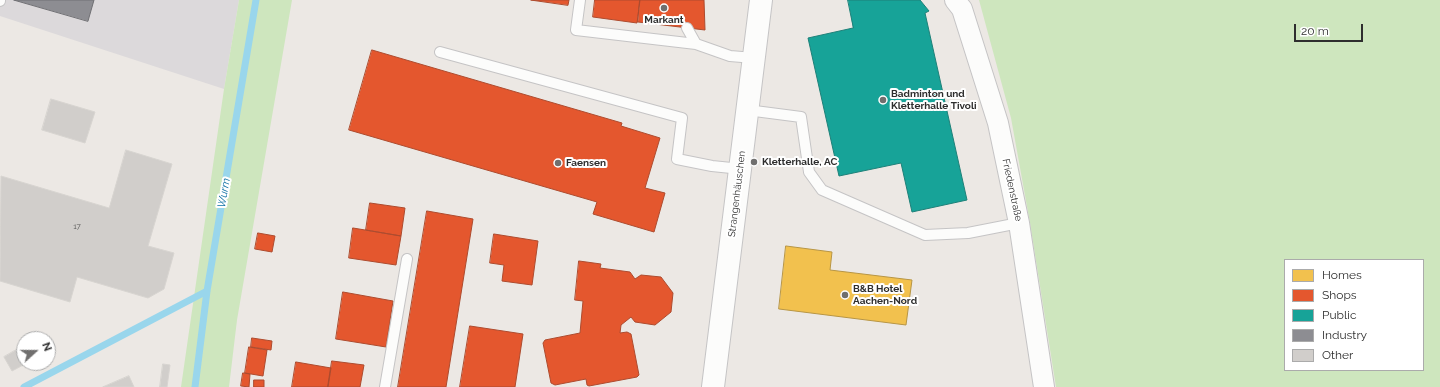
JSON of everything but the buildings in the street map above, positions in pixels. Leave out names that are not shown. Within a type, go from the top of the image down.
[{"type":"street","name":"Strangenhäuschen","points":[[713,387],[761,0]]},
{"type":"street","name":"Friedenstraße","points":[[956,0],[962,8],[998,123],[1019,223],[1044,387]]},
{"type":"lane","points":[[580,0],[576,30],[696,44],[730,56],[754,58]]},
{"type":"lane","points":[[687,28],[696,44]]},
{"type":"lane","points":[[440,52],[682,118],[677,159],[712,166],[740,169]]},
{"type":"lane","points":[[747,110],[801,117],[809,172],[822,190],[925,235],[968,233],[1019,223]]},
{"type":"lane","points":[[385,387],[407,259]]},
{"type":"shaded area","points":[[0,0],[239,0],[224,89],[0,16]]},
{"type":"green space","points":[[239,0],[292,0],[237,320],[229,387],[181,387],[224,89]]},
{"type":"green space","points":[[979,0],[1440,0],[1440,387],[1056,387],[1030,223],[1011,118]]},
{"type":"waterway","name":"Wurm","points":[[195,387],[207,291],[256,0]]},
{"type":"waterway","points":[[24,387],[207,291]]},
{"type":"place","name":"Markant","points":[[664,8]]},
{"type":"place","name":"Badminton und Kletterhalle Tivoli","points":[[883,100]]},
{"type":"place","name":"Kletterhalle, AC","points":[[754,162]]},
{"type":"place","name":"Faensen","points":[[558,163]]},
{"type":"place","name":"B&B Hotel Aachen-Nord","points":[[845,295]]}]
